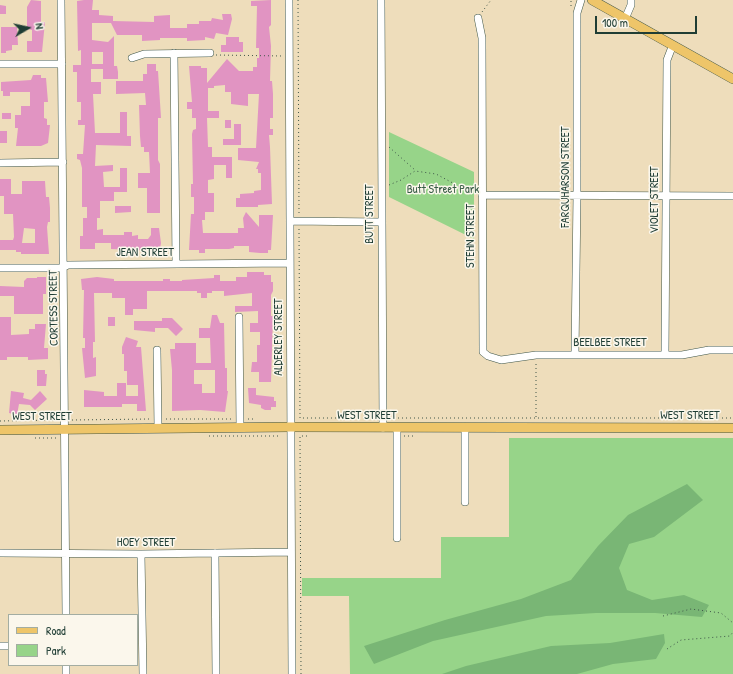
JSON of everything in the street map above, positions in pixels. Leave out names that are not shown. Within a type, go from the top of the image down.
[{"type":"main road","points":[[592,0],[672,47],[733,79]]},
{"type":"main road","name":"WEST STREET","points":[[0,430],[66,425],[240,423],[290,427],[383,423],[397,428],[733,428]]},
{"type":"street","name":"CORTESS STREET","points":[[61,0],[66,425],[66,614]]},
{"type":"street","name":"ALDERLEY STREET","points":[[289,0],[292,674]]},
{"type":"street","name":"BUTT STREET","points":[[381,0],[383,423]]},
{"type":"street","name":"FARQUHARSON STREET","points":[[575,354],[577,14],[581,0]]},
{"type":"street","points":[[625,18],[631,5],[631,0]]},
{"type":"street","name":"STEHN STREET","points":[[478,18],[482,38],[482,346],[483,352],[488,356]]},
{"type":"street","name":"VIOLET STREET","points":[[665,354],[667,60],[672,47]]},
{"type":"street","points":[[174,53],[176,264]]},
{"type":"street","points":[[132,58],[144,54],[210,53]]},
{"type":"street","points":[[0,64],[62,64]]},
{"type":"street","points":[[0,163],[63,162]]},
{"type":"street","points":[[482,192],[577,195],[733,196]]},
{"type":"street","points":[[290,222],[381,222]]},
{"type":"street","name":"JEAN STREET","points":[[0,268],[61,268],[68,265],[290,263]]},
{"type":"street","points":[[239,317],[240,423]]},
{"type":"street","points":[[157,350],[158,424]]},
{"type":"street","name":"BEELBEE STREET","points":[[488,356],[501,360],[575,354],[682,355],[709,350],[733,350]]},
{"type":"street","points":[[397,428],[397,538]]},
{"type":"street","points":[[465,428],[465,502]]},
{"type":"street","name":"HOEY STREET","points":[[0,553],[142,554],[291,552]]},
{"type":"street","points":[[215,553],[216,674]]},
{"type":"street","points":[[142,554],[143,674]]},
{"type":"path","points":[[298,0],[300,418],[383,423],[536,418],[733,418]]},
{"type":"path","points":[[478,18],[491,0]]},
{"type":"path","points":[[210,53],[221,56],[289,56]]},
{"type":"path","points":[[381,145],[390,147],[415,170],[436,174],[464,189],[482,192]]},
{"type":"path","points":[[381,185],[393,184],[415,170]]},
{"type":"path","points":[[536,356],[536,428]]},
{"type":"path","points":[[0,421],[66,425],[240,423]]},
{"type":"path","points":[[300,436],[301,674]]},
{"type":"path","points":[[663,616],[691,609],[721,613],[733,623]]},
{"type":"path","points":[[667,649],[681,640],[730,636],[733,632]]},
{"type":"green space","name":"Butt Street Park","points":[[389,132],[474,172],[474,239],[389,197]]},
{"type":"green space","points":[[509,438],[733,438],[733,674],[350,674],[349,596],[302,596],[302,578],[441,578],[441,537],[509,537]]},
{"type":"green space","points":[[687,484],[703,500],[654,537],[629,544],[619,568],[627,590],[652,600],[684,595],[709,605],[702,617],[655,613],[596,613],[546,616],[433,641],[374,664],[364,646],[445,620],[521,599],[571,580],[598,546],[628,515]]},
{"type":"green space","points":[[664,634],[665,643],[656,659],[613,664],[577,674],[442,674],[466,666],[551,646],[610,643]]},
{"type":"building","points":[[31,0],[41,1],[41,22],[45,22],[42,52],[27,52],[27,41],[32,41],[32,30],[27,29],[27,7]]},
{"type":"building","points":[[93,0],[92,10],[99,10],[99,15],[113,16],[113,21],[154,22],[154,16],[170,15],[170,28],[187,28],[187,24],[199,24],[199,21],[211,21],[212,18],[223,20],[222,14],[231,14],[232,19],[228,35],[216,33],[214,39],[205,37],[205,40],[187,41],[187,38],[160,38],[160,40],[142,41],[142,35],[117,35],[111,23],[92,23],[92,40],[108,42],[114,36],[114,66],[117,66],[118,72],[118,79],[103,79],[103,69],[91,69],[91,82],[101,82],[101,94],[93,94],[95,133],[120,133],[120,112],[127,112],[127,136],[131,136],[131,146],[96,145],[95,166],[113,165],[113,171],[103,172],[104,187],[120,187],[120,168],[127,168],[127,192],[114,192],[114,201],[100,201],[100,218],[97,218],[97,230],[103,229],[103,235],[124,235],[124,232],[132,232],[132,236],[138,235],[138,239],[148,239],[151,235],[151,228],[159,228],[161,243],[160,249],[156,249],[156,251],[111,249],[111,243],[95,243],[95,249],[80,249],[80,236],[83,236],[83,218],[87,218],[87,207],[82,207],[82,168],[80,160],[77,159],[77,154],[83,154],[85,125],[78,125],[78,120],[81,120],[81,102],[77,102],[77,72],[73,72],[73,65],[81,65],[81,50],[78,51],[77,1]],"holes":[[[92,52],[103,52],[103,64],[92,64]]]},
{"type":"building","points":[[271,0],[271,25],[269,27],[271,46],[270,81],[272,81],[273,118],[270,118],[270,129],[273,129],[273,135],[269,135],[272,204],[258,205],[258,207],[236,207],[236,198],[240,198],[240,194],[254,193],[254,191],[261,190],[261,173],[258,173],[258,169],[256,169],[259,162],[238,160],[238,148],[256,148],[259,94],[248,94],[248,106],[231,104],[231,92],[225,92],[225,85],[214,86],[214,88],[208,88],[208,111],[219,111],[219,118],[207,118],[208,147],[212,147],[212,157],[232,157],[232,178],[226,178],[226,165],[214,165],[214,179],[208,180],[208,193],[214,193],[214,212],[205,212],[205,220],[202,220],[203,233],[238,233],[238,228],[244,228],[243,218],[246,212],[259,227],[259,215],[273,215],[271,250],[268,250],[268,253],[249,252],[249,246],[234,246],[234,248],[229,249],[205,249],[205,253],[199,253],[199,250],[189,250],[191,214],[194,214],[194,197],[191,197],[191,184],[193,184],[192,134],[193,130],[196,129],[196,118],[192,118],[192,109],[187,109],[187,102],[192,102],[189,66],[201,66],[201,68],[207,68],[207,83],[227,59],[239,71],[253,71],[253,67],[257,67],[259,48],[256,48],[257,6],[251,6],[251,1]]},
{"type":"building","points":[[0,5],[6,6],[6,14],[0,14]]},
{"type":"building","points":[[1,27],[17,27],[18,45],[12,45],[12,50],[6,51],[6,53],[1,53]]},
{"type":"building","points":[[226,37],[239,37],[239,42],[243,42],[243,52],[221,52],[221,45],[226,45]]},
{"type":"building","points":[[147,64],[156,64],[156,71],[158,71],[161,118],[158,118],[160,213],[147,213],[147,188],[138,188],[138,173],[150,173],[149,152],[144,152],[144,147],[141,147],[140,136],[139,105],[146,105],[145,93],[116,94],[116,81],[143,81],[143,74],[147,74]]},
{"type":"building","points":[[33,75],[41,75],[41,78],[46,78],[48,102],[44,102],[44,118],[47,119],[47,125],[50,125],[48,143],[41,146],[16,146],[18,128],[15,128],[15,115],[21,115],[21,106],[30,106],[30,92],[10,92],[10,96],[3,96],[3,91],[1,91],[1,82],[31,80]]},
{"type":"building","points":[[2,113],[11,113],[11,119],[2,119]]},
{"type":"building","points":[[225,120],[231,120],[231,128],[225,128]]},
{"type":"building","points":[[234,124],[241,124],[241,145],[223,145],[223,139],[234,139]]},
{"type":"building","points":[[0,131],[7,131],[7,143],[0,143]]},
{"type":"building","points":[[0,179],[11,179],[11,194],[22,194],[22,181],[45,181],[46,197],[49,197],[50,208],[50,222],[48,222],[47,227],[49,254],[21,254],[21,252],[16,252],[16,250],[0,250],[0,240],[13,240],[14,237],[13,214],[4,214],[4,196],[0,196]],"holes":[[[24,228],[35,229],[35,243],[22,243]]]},
{"type":"building","points":[[115,206],[131,206],[131,212],[115,213]]},
{"type":"building","points":[[247,272],[264,272],[264,275],[271,275],[271,282],[273,282],[273,291],[271,295],[271,316],[273,316],[271,382],[259,382],[259,372],[251,372],[252,362],[257,362],[257,345],[260,345],[260,332],[250,332],[250,323],[258,323],[258,311],[235,312],[235,306],[252,306],[252,293],[224,296],[224,291],[212,291],[212,293],[207,293],[207,298],[201,298],[201,293],[197,293],[197,291],[147,291],[147,309],[133,309],[133,315],[125,315],[125,298],[112,298],[112,293],[94,293],[95,342],[93,342],[93,358],[96,357],[96,376],[85,378],[82,348],[85,348],[85,338],[83,338],[84,290],[82,290],[81,279],[97,277],[114,279],[114,281],[163,281],[163,279],[170,279],[170,281],[182,281],[214,278],[214,275],[220,275],[220,281],[236,281],[236,277],[247,277]]},
{"type":"building","points":[[46,277],[46,294],[43,294],[43,314],[14,314],[14,296],[0,296],[0,286],[24,287],[24,281],[27,278]]},
{"type":"building","points":[[212,315],[217,315],[220,323],[224,323],[225,368],[227,368],[228,391],[225,412],[200,410],[172,411],[172,370],[170,349],[175,349],[175,343],[196,343],[196,363],[211,363],[210,338],[199,338],[199,328],[210,328]],"holes":[[[194,370],[215,370],[215,393],[202,393],[202,384],[194,384]]]},
{"type":"building","points":[[0,317],[11,317],[11,335],[29,334],[29,329],[35,329],[35,324],[46,324],[44,348],[48,348],[48,359],[28,360],[28,357],[7,357],[7,360],[0,360]]},
{"type":"building","points":[[108,317],[115,317],[115,326],[108,326]]},
{"type":"building","points":[[162,318],[172,318],[183,329],[176,336],[168,328],[155,328],[155,332],[134,330],[134,321],[162,321]]},
{"type":"building","points":[[126,337],[138,341],[136,347],[141,347],[146,411],[137,411],[137,404],[122,404],[122,407],[84,407],[84,390],[104,392],[104,396],[117,396],[117,383],[126,383],[126,396],[138,396],[138,385],[127,385],[127,371],[124,371],[124,354],[122,354],[122,347]]},
{"type":"building","points":[[37,370],[45,370],[45,374],[47,374],[46,386],[37,386]]},
{"type":"building","points":[[248,388],[256,388],[256,395],[274,397],[276,407],[271,407],[271,410],[265,410],[261,408],[261,405],[249,403]]},
{"type":"building","points":[[11,391],[24,393],[23,398],[31,400],[40,391],[47,399],[35,410],[30,405],[19,404],[17,415],[9,413]]}]
